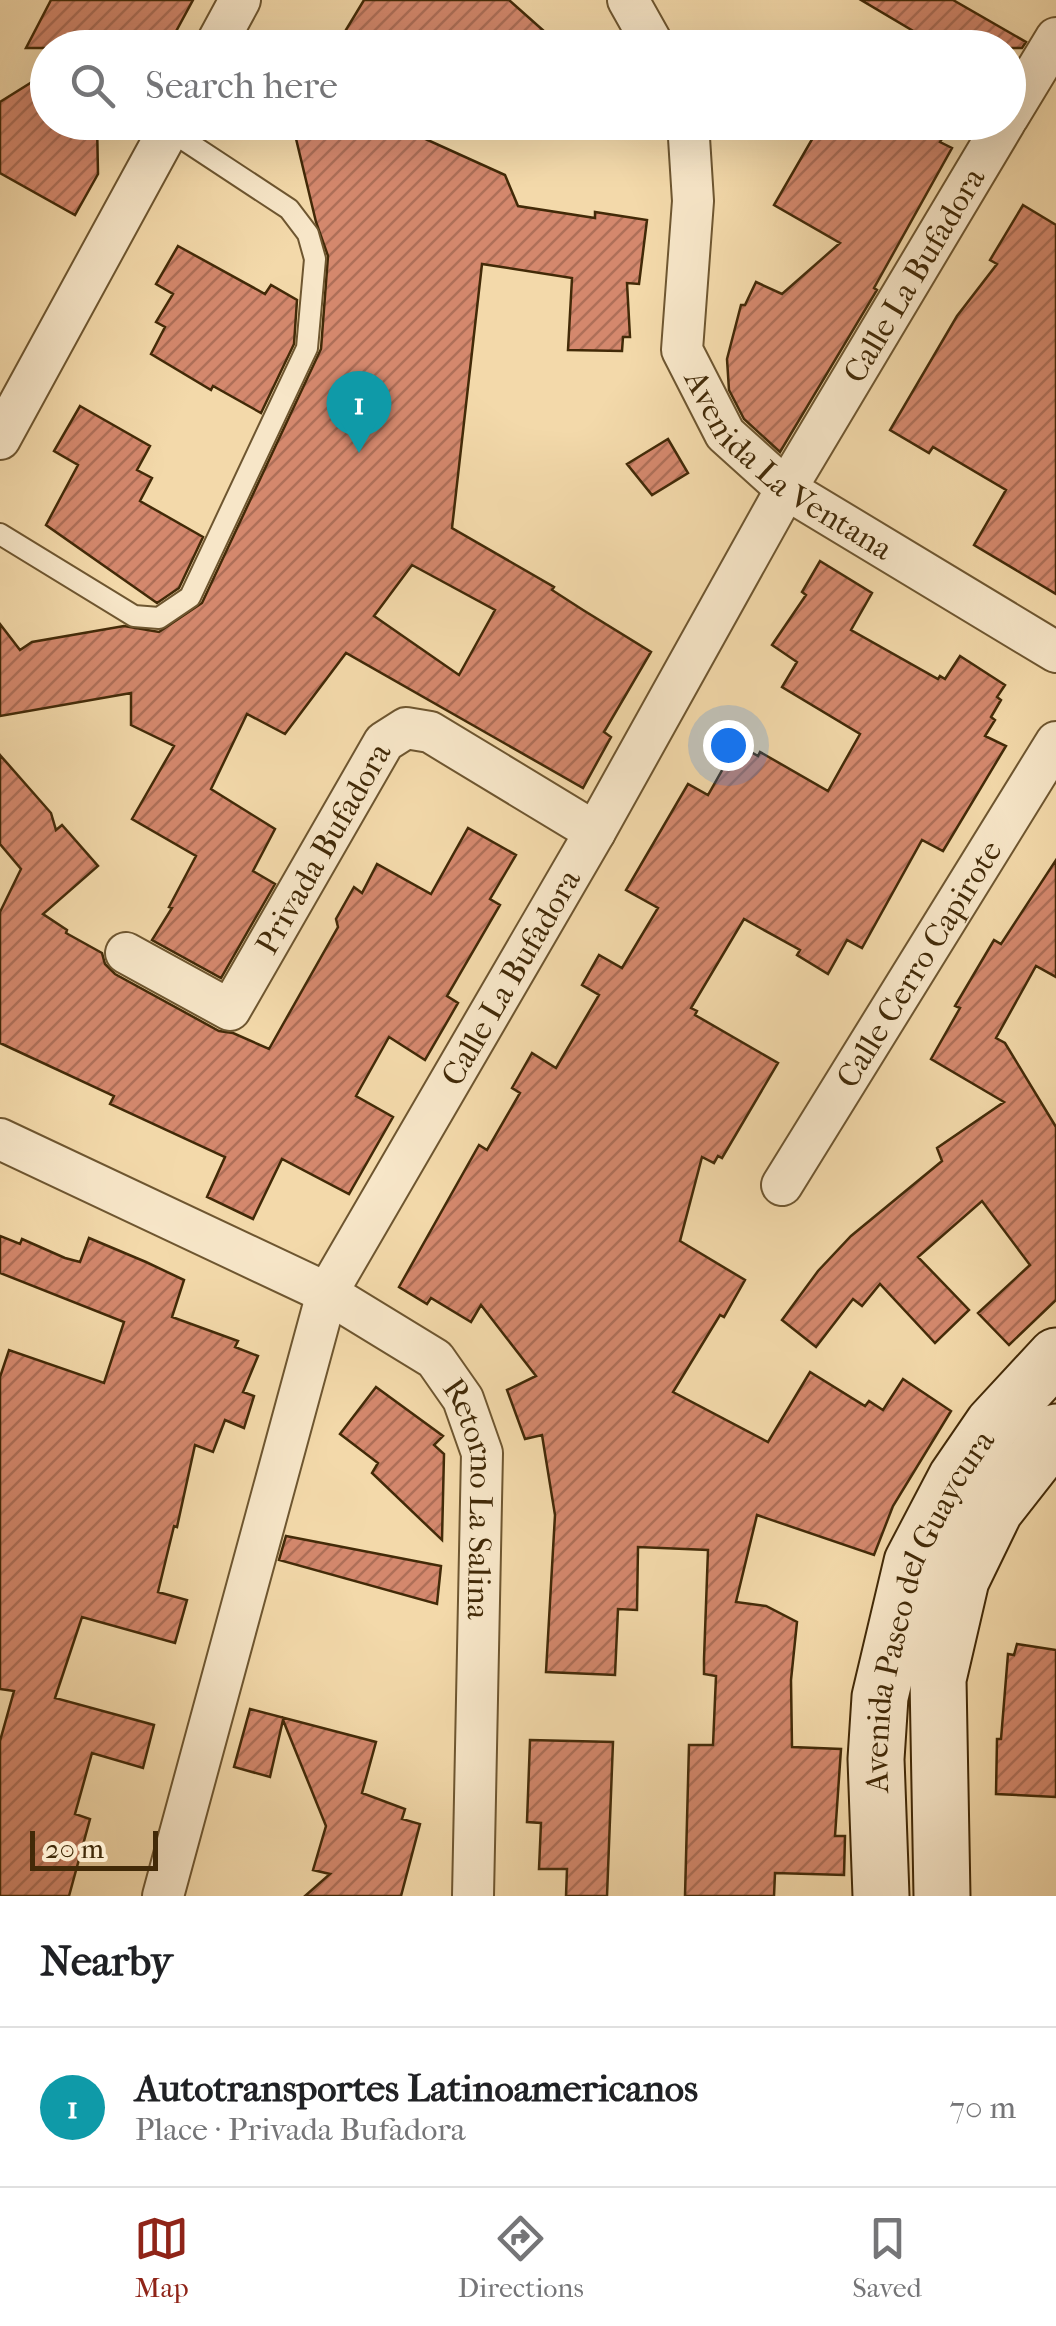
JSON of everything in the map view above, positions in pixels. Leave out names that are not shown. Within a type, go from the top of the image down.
[{"type":"main road","name":"Avenida Paseo del Guaycura","points":[[881,1896],[876,1759],[880,1697],[912,1562],[956,1478],[992,1424],[1056,1356]]},
{"type":"main road","name":"Avenida Paseo del Guaycura","points":[[942,1896],[938,1679],[961,1580],[995,1510],[1056,1432]]},
{"type":"street","points":[[224,30],[240,0]]},
{"type":"street","points":[[628,0],[644,30]]},
{"type":"street","name":"Calle La Bufadora","points":[[1026,88],[1056,38]]},
{"type":"street","points":[[0,439],[163,140]]},
{"type":"street","name":"Avenida La Ventana","points":[[689,140],[693,201],[682,350],[725,434],[786,489],[1056,652]]},
{"type":"street","name":"Calle La Bufadora","points":[[163,1896],[327,1293],[594,832],[786,489],[995,140]]},
{"type":"street","name":"Privada Bufadora","points":[[126,953],[230,1010],[384,742],[406,728],[430,732],[594,832]]},
{"type":"street","name":"Calle Cerro Capirote","points":[[782,1186],[1056,742]]},
{"type":"street","name":"Retorno La Salina","points":[[0,1139],[327,1293],[434,1359],[463,1398],[482,1453],[473,1896]]},
{"type":"lane","points":[[0,534],[134,616],[159,618],[190,598],[307,348],[315,258],[308,234],[289,208],[191,140]]},
{"type":"building","points":[[51,0],[193,0],[177,30],[35,30]]},
{"type":"building","points":[[364,0],[509,0],[543,30],[346,30]]},
{"type":"building","points":[[861,0],[953,0],[1005,30],[912,30]]},
{"type":"building","points":[[30,83],[30,140],[97,140],[98,174],[75,215],[0,173],[0,102]]},
{"type":"building","points":[[296,140],[428,140],[505,175],[518,206],[595,218],[595,212],[647,220],[639,284],[627,283],[630,337],[623,337],[622,351],[568,350],[572,278],[482,264],[452,528],[554,587],[552,590],[651,652],[604,732],[611,737],[583,788],[346,653],[285,734],[247,714],[211,789],[275,829],[253,871],[275,884],[221,978],[152,940],[196,856],[132,819],[174,746],[131,725],[131,693],[0,716],[0,624],[20,650],[32,642],[124,626],[159,632],[202,603],[321,349],[328,256]],"holes":[[[412,565],[495,610],[459,675],[374,616]]]},
{"type":"building","points":[[812,140],[941,140],[952,148],[874,288],[877,290],[780,452],[744,419],[729,390],[727,359],[741,305],[745,305],[756,282],[782,294],[840,243],[774,205]]},
{"type":"building","points":[[1023,205],[1056,225],[1056,594],[974,545],[1006,490],[933,447],[929,453],[890,430],[957,316],[997,264],[990,260]]},
{"type":"building","points":[[178,246],[265,294],[271,285],[297,300],[294,344],[261,413],[213,386],[211,390],[151,354],[165,327],[156,322],[173,294],[156,284]]},
{"type":"building","points":[[80,406],[150,446],[137,470],[152,478],[140,501],[203,537],[179,588],[157,603],[46,525],[78,465],[54,451]]},
{"type":"building","points":[[668,439],[688,473],[652,495],[627,464]]},
{"type":"building","points":[[820,561],[872,593],[851,630],[938,679],[945,679],[960,656],[1005,685],[991,717],[995,720],[985,736],[1006,746],[943,851],[922,840],[862,948],[847,940],[828,974],[797,955],[800,950],[744,919],[691,1008],[697,1011],[695,1015],[778,1063],[722,1158],[718,1156],[714,1163],[702,1157],[680,1241],[745,1280],[673,1392],[768,1442],[810,1372],[865,1406],[869,1401],[883,1410],[903,1379],[951,1411],[893,1506],[874,1555],[757,1515],[736,1602],[766,1606],[797,1622],[791,1680],[792,1747],[841,1749],[835,1836],[845,1836],[844,1875],[775,1873],[774,1896],[685,1896],[689,1745],[713,1745],[716,1676],[704,1674],[708,1550],[638,1547],[637,1610],[618,1609],[615,1675],[546,1672],[555,1515],[542,1435],[525,1439],[507,1390],[536,1376],[481,1305],[471,1322],[431,1298],[427,1304],[399,1287],[479,1145],[487,1150],[520,1093],[512,1088],[532,1053],[556,1068],[599,995],[582,985],[599,955],[622,968],[658,908],[626,890],[688,784],[708,795],[737,744],[758,756],[760,752],[828,791],[860,734],[782,687],[797,662],[772,645],[806,595],[802,592]]},
{"type":"building","points":[[0,755],[51,813],[56,830],[62,825],[98,866],[43,914],[66,933],[102,953],[105,964],[115,974],[219,1031],[269,1049],[338,927],[336,919],[354,887],[362,893],[377,864],[431,894],[468,828],[516,855],[490,899],[500,905],[447,996],[458,1003],[425,1060],[389,1037],[356,1096],[393,1117],[349,1194],[282,1159],[253,1219],[207,1197],[225,1157],[110,1104],[114,1096],[0,1043],[0,912],[21,869],[0,844]]},
{"type":"building","points":[[1056,860],[1056,977],[1036,966],[996,1038],[1005,1043],[1056,1127],[1056,1300],[1009,1345],[978,1313],[1030,1265],[982,1201],[918,1257],[969,1310],[935,1343],[880,1284],[862,1306],[853,1299],[816,1347],[782,1320],[818,1271],[851,1236],[942,1161],[937,1148],[1004,1102],[931,1059],[960,1008],[955,1006],[994,940],[1001,944]]},
{"type":"building","points":[[0,1236],[20,1244],[22,1239],[80,1262],[89,1238],[146,1262],[184,1280],[172,1317],[238,1341],[235,1347],[258,1356],[243,1392],[254,1396],[244,1428],[225,1420],[213,1452],[195,1445],[158,1592],[187,1600],[175,1643],[82,1617],[55,1698],[154,1725],[143,1768],[92,1753],[75,1814],[90,1819],[69,1896],[0,1896],[0,1741],[14,1691],[0,1689],[0,1377],[9,1350],[104,1383],[124,1322],[0,1273]]},
{"type":"building","points":[[376,1387],[443,1436],[434,1445],[444,1454],[442,1540],[372,1473],[378,1463],[340,1434]]},
{"type":"building","points":[[286,1536],[441,1566],[437,1604],[279,1560]]},
{"type":"building","points":[[1017,1644],[1056,1650],[1056,1797],[996,1794],[997,1739],[1001,1739],[1008,1654],[1014,1655]]},
{"type":"building","points":[[250,1709],[376,1742],[362,1793],[405,1809],[402,1819],[420,1824],[401,1896],[305,1896],[330,1874],[313,1870],[326,1826],[283,1720],[270,1777],[234,1767]]},
{"type":"building","points":[[530,1740],[613,1742],[607,1896],[566,1896],[567,1869],[539,1869],[541,1823],[527,1822]]},
{"type":"place","name":"Autotransportes Latinoamericanos","points":[[359,453]]}]
